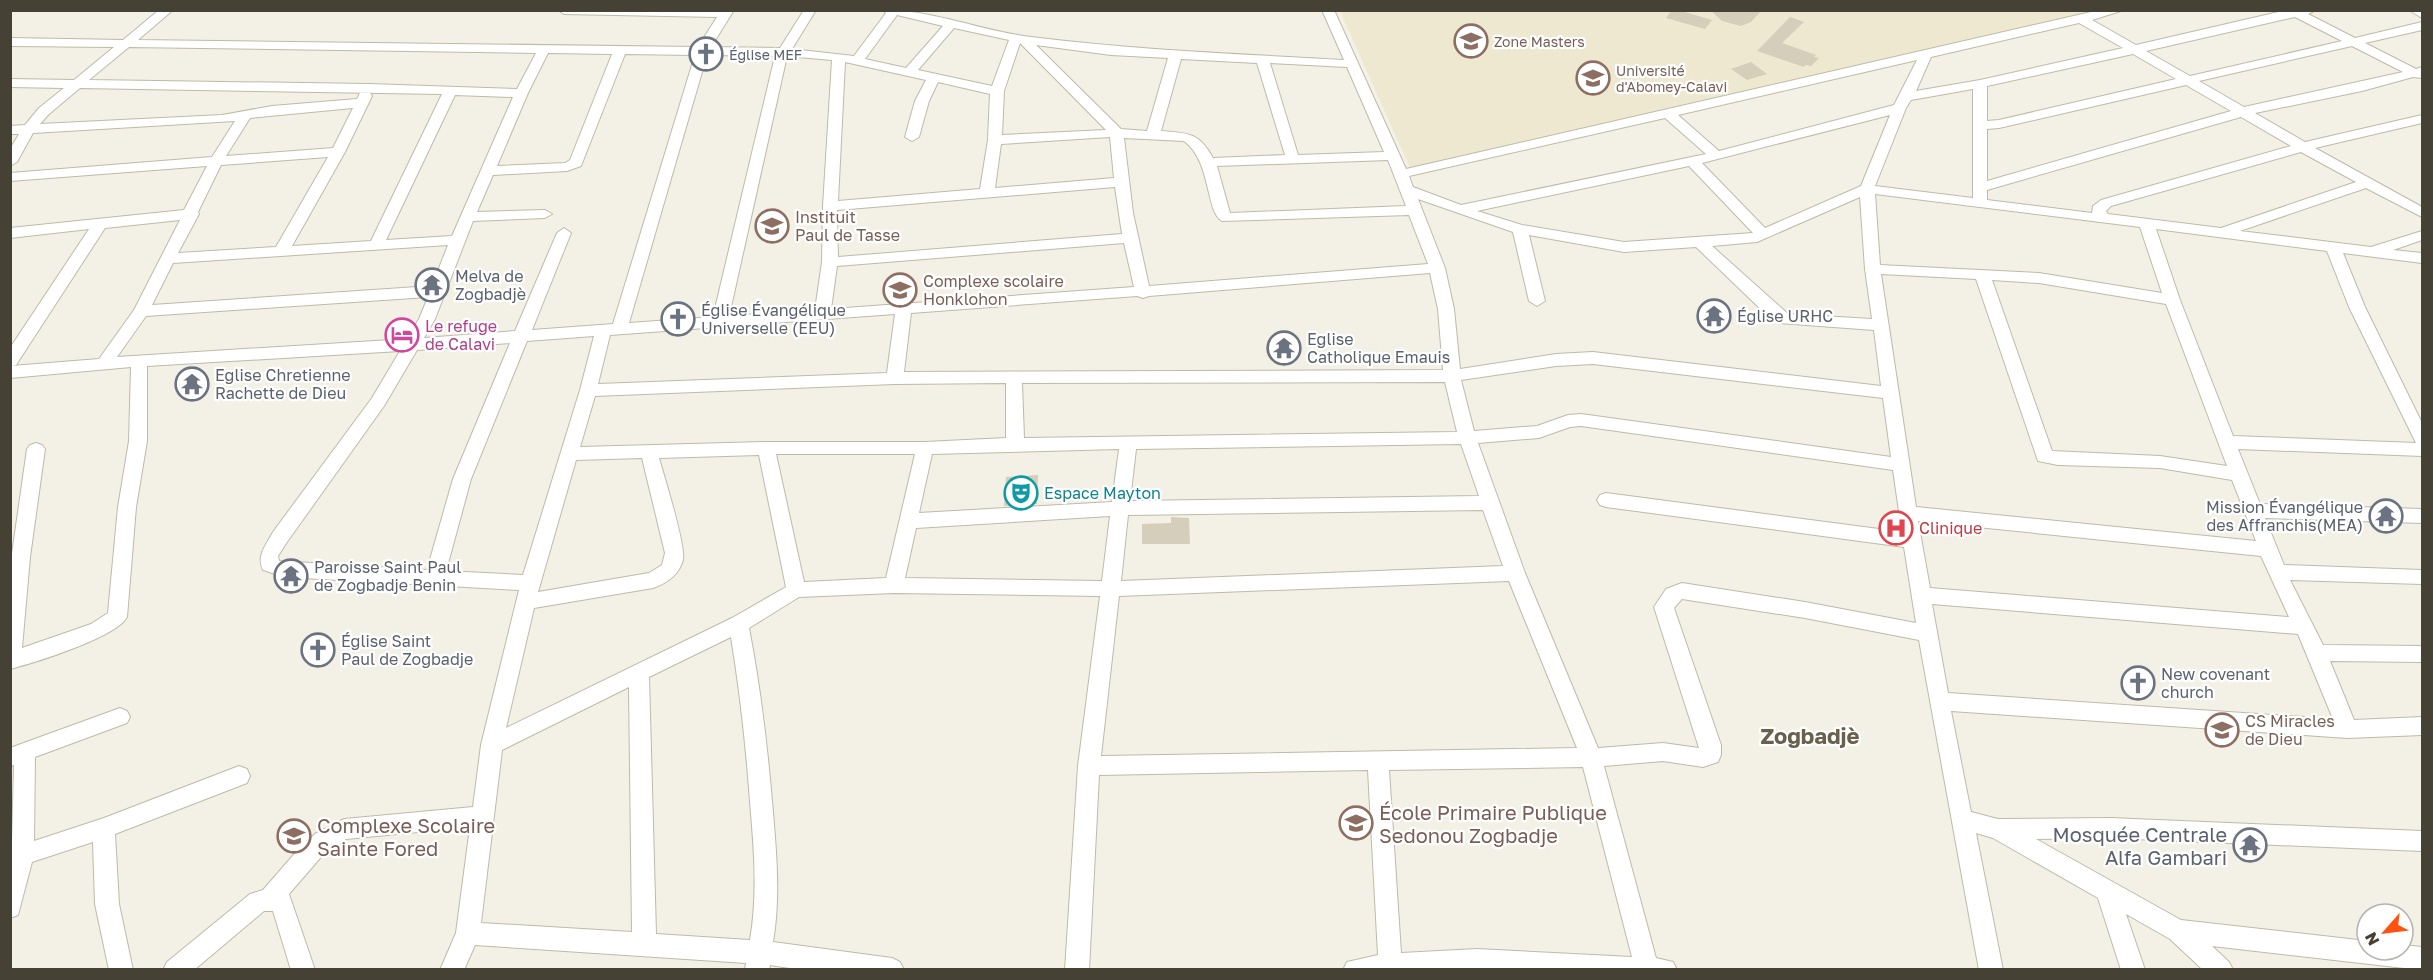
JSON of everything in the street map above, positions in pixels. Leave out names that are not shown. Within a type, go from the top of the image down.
[{"type":"street","points":[[10,162],[28,130],[44,111],[167,10]]},
{"type":"street","points":[[564,10],[727,12]]},
{"type":"street","points":[[720,321],[781,52],[810,10]]},
{"type":"street","points":[[1328,10],[1354,64],[1408,190],[1437,268],[1446,309],[1452,376],[1467,438],[1515,573],[1591,756],[1656,968],[1390,965],[1355,969]]},
{"type":"street","points":[[1401,174],[1667,112],[1925,56],[2118,10]]},
{"type":"street","points":[[2415,10],[2422,14]]},
{"type":"street","points":[[857,61],[891,11],[1020,39],[1111,51],[1354,64]]},
{"type":"street","points":[[1459,210],[1716,156],[1903,102],[2300,11],[2353,42],[2420,74]]},
{"type":"street","points":[[452,969],[468,933],[492,746],[529,592],[567,454],[611,329],[702,51],[727,12]]},
{"type":"street","points":[[2082,19],[2303,147],[2422,211]]},
{"type":"street","points":[[909,72],[951,24]]},
{"type":"street","points":[[1981,125],[1999,124],[2422,26]]},
{"type":"street","points":[[987,193],[995,140],[997,91],[1020,39]]},
{"type":"street","points":[[1020,39],[1117,133],[1120,183],[1129,238],[1143,292]]},
{"type":"street","points":[[10,42],[781,52],[839,57],[997,91]]},
{"type":"street","points":[[544,49],[521,93],[458,240],[439,291],[414,344],[378,402],[298,510],[269,556],[270,565],[285,570],[435,577],[529,592],[653,580],[668,572],[673,564],[674,553],[649,451]]},
{"type":"street","points":[[488,171],[567,167],[576,163],[620,50]]},
{"type":"street","points":[[1153,134],[1175,56]]},
{"type":"street","points":[[1925,56],[1867,189],[1873,269],[1912,541],[1923,595],[1939,701],[1991,969]]},
{"type":"street","points":[[822,315],[830,262],[830,206],[839,57]]},
{"type":"street","points":[[1263,60],[1293,160]]},
{"type":"street","points":[[1980,195],[2242,112],[2420,74]]},
{"type":"street","points":[[912,137],[922,101],[933,78]]},
{"type":"street","points":[[10,83],[369,88],[521,93]]},
{"type":"street","points":[[1980,84],[1980,195]]},
{"type":"street","points":[[282,250],[338,152],[369,88]]},
{"type":"street","points":[[376,244],[450,91]]},
{"type":"street","points":[[10,130],[222,119],[272,110],[360,103]]},
{"type":"street","points":[[1667,112],[1716,156]]},
{"type":"street","points":[[105,362],[141,312],[216,162],[245,115]]},
{"type":"street","points":[[2102,217],[2100,206],[2106,203],[2303,147],[2422,119]]},
{"type":"street","points":[[995,140],[1117,133],[1188,136],[1197,142],[1208,162],[1222,215],[1227,218],[1415,210]]},
{"type":"street","points":[[10,177],[338,152]]},
{"type":"street","points":[[1208,162],[1392,156]]},
{"type":"street","points":[[1692,161],[1764,235]]},
{"type":"street","points":[[830,206],[1120,183]]},
{"type":"street","points":[[2222,232],[2367,183]]},
{"type":"street","points":[[1408,190],[1459,210],[1520,229],[1624,247],[1737,241],[1764,235],[1867,189],[1980,195],[2102,217],[2422,258]]},
{"type":"street","points":[[10,234],[192,214]]},
{"type":"street","points":[[468,217],[545,214]]},
{"type":"street","points":[[2146,223],[2172,300],[2238,474],[2277,572],[2317,653],[2347,729]]},
{"type":"street","points":[[10,361],[99,225]]},
{"type":"street","points":[[1520,229],[1537,301]]},
{"type":"street","points":[[435,577],[462,479],[564,233]]},
{"type":"street","points":[[2373,251],[2422,235]]},
{"type":"street","points":[[830,262],[1129,238]]},
{"type":"street","points":[[169,258],[458,240]]},
{"type":"street","points":[[1700,243],[1776,314],[1785,319],[1882,325]]},
{"type":"street","points":[[2333,247],[2356,307],[2422,439]]},
{"type":"street","points":[[10,372],[105,362],[414,344],[1143,292],[1437,268]]},
{"type":"street","points":[[1873,269],[2039,278],[2172,300]]},
{"type":"street","points":[[1982,274],[2044,456],[2058,459],[2160,462],[2238,474]]},
{"type":"street","points":[[141,312],[439,291]]},
{"type":"street","points":[[895,378],[904,309]]},
{"type":"street","points":[[588,390],[895,378],[1452,376],[1556,360],[1593,358],[1892,393]]},
{"type":"street","points":[[36,449],[21,558],[11,661],[98,630],[117,616],[127,507],[138,441],[140,360]]},
{"type":"street","points":[[1014,377],[1015,444]]},
{"type":"street","points":[[567,454],[766,448],[925,448],[1015,444],[1467,438],[1539,432],[1568,421],[1581,420],[1902,465]]},
{"type":"street","points":[[2227,442],[2422,450]]},
{"type":"street","points":[[1077,969],[1089,766],[1128,443]]},
{"type":"street","points":[[766,448],[796,590]]},
{"type":"street","points":[[894,585],[925,448]]},
{"type":"street","points":[[1606,500],[1912,541]]},
{"type":"street","points":[[909,521],[1121,508],[1489,502]]},
{"type":"street","points":[[2254,512],[2422,516]]},
{"type":"street","points":[[1909,513],[2268,549]]},
{"type":"street","points":[[2277,572],[2422,577]]},
{"type":"street","points":[[492,746],[740,624],[796,590],[894,585],[1109,590],[1515,573]]},
{"type":"street","points":[[1089,766],[1591,756],[1663,752],[1703,758],[1710,755],[1710,745],[1664,607],[1673,594],[1682,591],[1794,608],[1929,634]]},
{"type":"street","points":[[1923,595],[2303,626]]},
{"type":"street","points":[[740,624],[753,707],[766,861],[767,909],[758,961]]},
{"type":"street","points":[[2317,653],[2422,654]]},
{"type":"street","points":[[639,673],[644,944]]},
{"type":"street","points":[[1939,701],[2347,729],[2422,726]]},
{"type":"street","points":[[10,906],[22,855],[18,754],[120,717]]},
{"type":"street","points":[[1378,760],[1390,965]]},
{"type":"street","points":[[22,855],[104,828],[239,776]]},
{"type":"street","points":[[270,899],[318,844],[344,829],[483,816]]},
{"type":"street","points":[[1963,820],[1998,829],[2110,828],[2422,841]]},
{"type":"street","points":[[104,828],[108,904],[121,969]]},
{"type":"street","points":[[1998,829],[2178,931],[2221,969]]},
{"type":"street","points":[[2107,891],[2133,969]]},
{"type":"street","points":[[175,969],[258,902],[270,899],[282,902],[303,969]]},
{"type":"street","points":[[2178,931],[2422,959]]},
{"type":"street","points":[[468,933],[644,944],[758,961],[892,969]]},
{"type":"shaded area","name":"Université d'Abomey-Calavi","points":[[1340,11],[2115,11],[1411,170]]},
{"type":"building","points":[[1672,10],[1712,20],[1705,29],[1666,18]]},
{"type":"building","points":[[1710,10],[1762,10],[1751,22],[1741,26],[1722,21]]},
{"type":"building","points":[[1790,17],[1804,22],[1782,43],[1816,55],[1814,57],[1819,58],[1811,66],[1804,67],[1757,51]]},
{"type":"building","points":[[1751,62],[1767,74],[1747,80],[1731,69]]},
{"type":"building","name":"Espace Mayton","points":[[1038,475],[1037,504],[1004,506],[1006,477]]},
{"type":"building","points":[[1171,517],[1189,518],[1190,544],[1142,544],[1142,524],[1171,523]]},
{"type":"place","name":"Zone Masters","points":[[1471,41]]},
{"type":"place","name":"Église MEF","points":[[706,54]]},
{"type":"place","name":"Université d'Abomey-Calavi","points":[[1593,78]]},
{"type":"place","name":"Instituit Paul de Tasse","points":[[772,226]]},
{"type":"place","name":"Melva de Zogbadjè","points":[[432,285]]},
{"type":"place","name":"Complexe scolaire Honklohon","points":[[900,290]]},
{"type":"place","name":"Église URHC","points":[[1714,316]]},
{"type":"place","name":"Église Évangélique Universelle (EEU)","points":[[678,319]]},
{"type":"place","name":"Le refuge de Calavi","points":[[402,335]]},
{"type":"place","name":"Eglise Catholique Emauis","points":[[1284,348]]},
{"type":"place","name":"Eglise Chretienne Rachette de Dieu","points":[[192,384]]},
{"type":"place","name":"Espace Mayton","points":[[1021,493]]},
{"type":"place","name":"Mission Évangélique des Affranchis(MEA)","points":[[2386,516]]},
{"type":"place","name":"Clinique","points":[[1896,528]]},
{"type":"place","name":"Paroisse Saint Paul de Zogbadje Benin","points":[[291,576]]},
{"type":"place","name":"Église Saint Paul de Zogbadje","points":[[318,650]]},
{"type":"place","name":"New covenant church","points":[[2138,683]]},
{"type":"place","name":"CS Miracles de Dieu","points":[[2222,730]]},
{"type":"place","name":"École Primaire Publique Sedonou Zogbadje","points":[[1356,823]]},
{"type":"place","name":"Complexe Scolaire Sainte Fored","points":[[294,836]]},
{"type":"place","name":"Mosquée Centrale Alfa Gambari","points":[[2250,845]]},
{"type":"district","name":"Zogbadjè","points":[[1810,735]]}]
